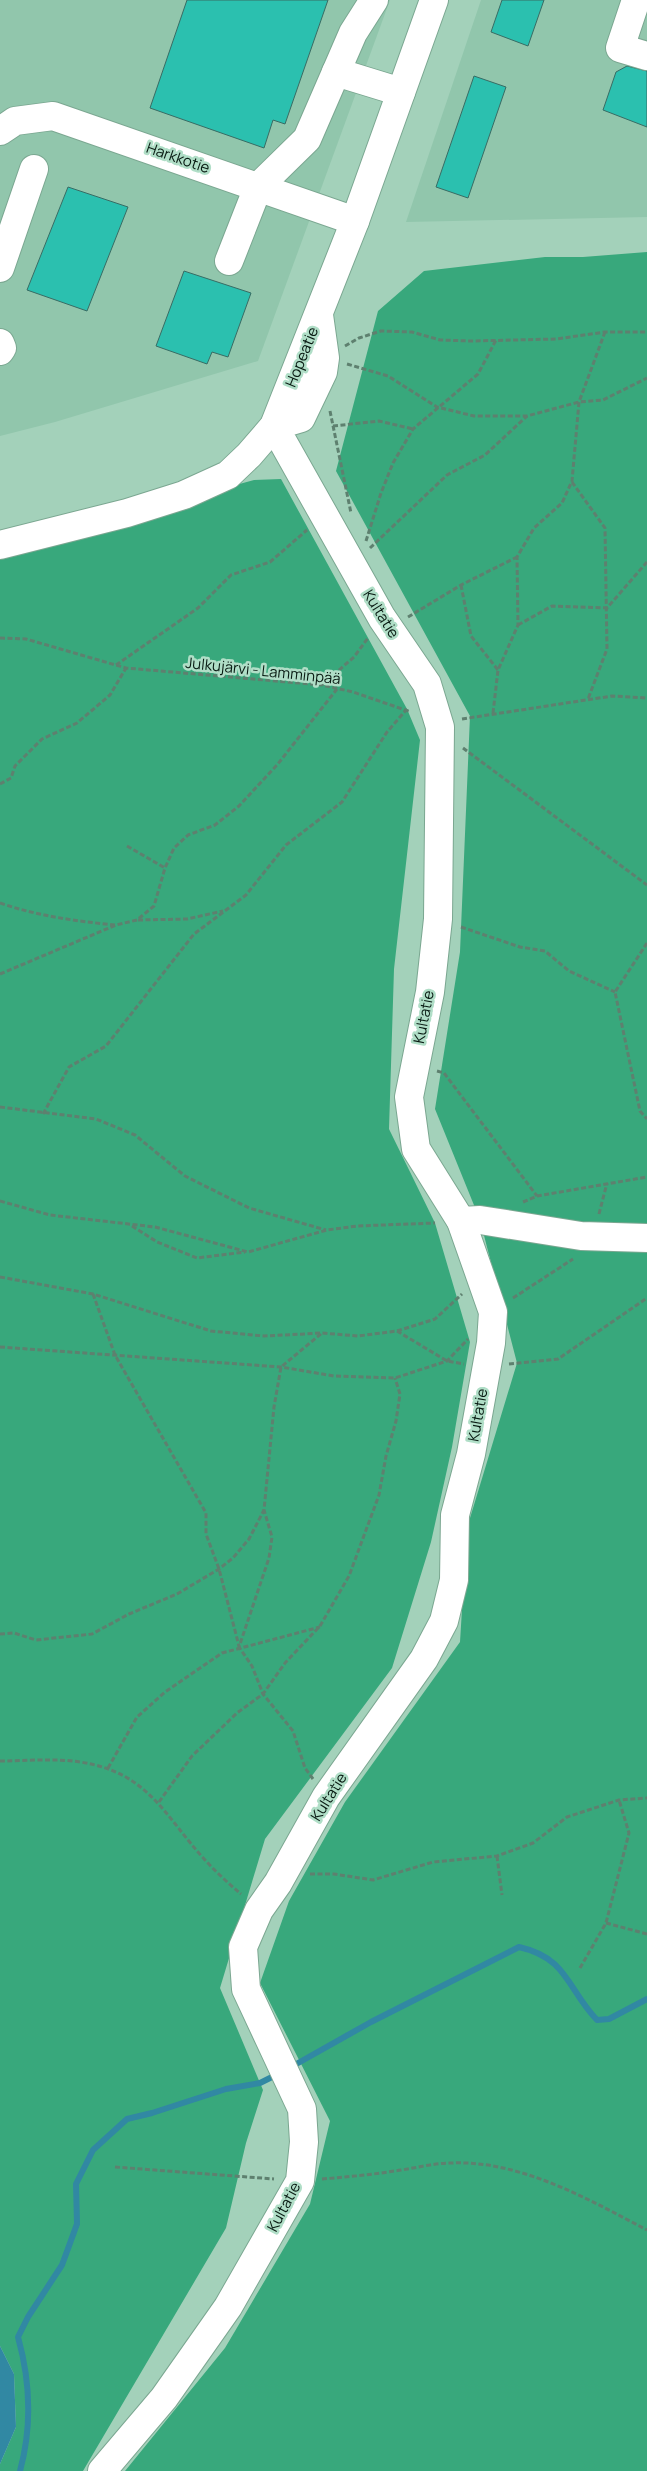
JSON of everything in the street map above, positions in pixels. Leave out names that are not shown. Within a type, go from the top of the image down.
[{"type":"street","points":[[228,261],[258,187],[307,139],[353,33],[374,0]]},
{"type":"street","name":"Hopeatie","points":[[0,546],[127,513],[184,495],[228,475],[249,455],[274,426],[355,221],[434,0]]},
{"type":"street","points":[[636,0],[620,48],[647,56]]},
{"type":"street","points":[[336,72],[401,92]]},
{"type":"street","name":"Harkkotie","points":[[0,131],[15,121],[53,116],[355,221]]},
{"type":"street","points":[[0,268],[34,169]]},
{"type":"street","points":[[274,426],[300,418],[322,372],[326,358],[319,315]]},
{"type":"street","points":[[0,344],[2,348],[0,351]]},
{"type":"street","name":"Kultatie","points":[[102,2471],[164,2398],[228,2306],[300,2181],[304,2142],[302,2109],[246,1989],[243,1947],[259,1910],[278,1882],[326,1797],[424,1659],[444,1621],[454,1580],[455,1515],[471,1454],[487,1367],[493,1312],[461,1221],[416,1149],[409,1097],[430,992],[438,919],[440,727],[427,684],[385,623],[361,569],[324,516],[274,426]]},
{"type":"street","points":[[461,1221],[480,1220],[581,1236],[647,1238]]},
{"type":"path","points":[[326,358],[359,338],[381,331],[412,332],[440,340],[556,339],[605,332],[647,332]]},
{"type":"path","points":[[493,712],[498,670],[518,625],[517,557],[534,528],[562,503],[572,481],[579,402],[605,332]]},
{"type":"path","points":[[361,569],[380,493],[392,463],[413,429],[478,374],[496,340]]},
{"type":"path","points":[[326,358],[388,376],[437,407],[474,416],[526,416],[579,402],[603,400],[647,378]]},
{"type":"path","points":[[330,408],[353,520]]},
{"type":"path","points":[[361,569],[447,474],[485,455],[526,416]]},
{"type":"path","points":[[333,426],[380,421],[413,429]]},
{"type":"path","points":[[572,481],[604,528],[607,649],[588,699]]},
{"type":"path","points":[[116,665],[198,608],[231,575],[270,562],[324,516]]},
{"type":"path","points":[[322,685],[354,658],[385,623],[517,557]]},
{"type":"path","points":[[607,608],[647,562]]},
{"type":"path","points":[[461,585],[471,636],[498,670]]},
{"type":"path","points":[[518,625],[552,606],[607,608]]},
{"type":"path","name":"Julkujärvi - Lamminpää","points":[[0,638],[26,639],[126,668],[322,685],[407,710],[440,727],[467,753],[647,885]]},
{"type":"path","points":[[0,784],[11,778],[14,766],[42,739],[78,723],[110,695],[126,668]]},
{"type":"path","points":[[137,920],[154,906],[165,868],[174,848],[188,835],[215,824],[239,806],[277,765],[337,689]]},
{"type":"path","points":[[440,727],[470,716],[493,712],[612,696],[647,698]]},
{"type":"path","points":[[43,1114],[70,1067],[106,1046],[194,934],[246,895],[286,845],[342,802],[387,732],[407,710]]},
{"type":"path","points":[[127,846],[165,868]]},
{"type":"path","points":[[0,903],[31,914],[116,925]]},
{"type":"path","points":[[0,974],[116,925],[137,920],[187,920],[225,910]]},
{"type":"path","points":[[438,919],[520,947],[545,952],[569,971],[615,992]]},
{"type":"path","points":[[647,943],[615,992],[640,1111],[647,1119]]},
{"type":"path","points":[[415,1066],[444,1073],[537,1196]]},
{"type":"path","points":[[0,1107],[43,1114],[96,1119],[135,1135],[185,1176],[249,1208],[327,1230]]},
{"type":"path","points":[[521,1203],[537,1196],[647,1177]]},
{"type":"path","points":[[0,1347],[281,1366],[334,1376],[395,1378],[447,1361],[493,1312],[587,1250],[596,1236],[596,1223],[607,1183]]},
{"type":"path","points":[[0,1201],[50,1215],[155,1227],[248,1252]]},
{"type":"path","points":[[129,1224],[157,1242],[197,1258],[248,1252],[327,1230],[357,1226],[461,1221]]},
{"type":"path","points":[[0,1277],[93,1294],[210,1331],[264,1336],[322,1333],[358,1336],[397,1330],[435,1319],[463,1293],[483,1282]]},
{"type":"path","points":[[93,1294],[115,1355],[206,1512],[206,1534],[219,1569],[239,1646],[252,1666],[263,1694],[293,1730],[305,1768],[326,1797]]},
{"type":"path","points":[[397,1330],[447,1361],[487,1367],[558,1359],[647,1298]]},
{"type":"path","points":[[0,1634],[14,1632],[36,1640],[92,1634],[129,1614],[177,1594],[219,1569],[233,1558],[249,1539],[264,1510],[274,1408],[281,1366],[322,1333]]},
{"type":"path","points":[[159,1802],[192,1756],[237,1713],[263,1694],[285,1663],[320,1626],[349,1576],[379,1495],[386,1456],[396,1421],[400,1394],[395,1378]]},
{"type":"path","points":[[239,1646],[269,1558],[272,1537],[264,1510]]},
{"type":"path","points":[[108,1768],[137,1718],[165,1692],[222,1653],[239,1646],[320,1626]]},
{"type":"path","points":[[0,1761],[80,1762],[108,1768],[137,1783],[159,1802],[205,1860],[259,1910]]},
{"type":"path","points":[[278,1882],[307,1874],[334,1874],[373,1880],[433,1862],[497,1856],[533,1843],[567,1817],[619,1800],[647,1798]]},
{"type":"path","points":[[580,1968],[606,1923],[629,1833],[619,1800]]},
{"type":"path","points":[[497,1856],[502,1895]]},
{"type":"path","points":[[606,1923],[647,1934]]},
{"type":"path","points":[[115,2167],[300,2181],[371,2175],[451,2163],[482,2164],[524,2174],[592,2201],[647,2230]]},
{"type":"shaded area","points":[[0,0],[390,0],[258,361],[55,422],[0,436]]},
{"type":"shaded area","points":[[481,0],[647,0],[647,217],[406,222]]},
{"type":"green space","points":[[647,252],[647,2471],[125,2471],[225,2348],[310,2204],[330,2121],[260,1983],[289,1901],[345,1802],[460,1642],[467,1528],[517,1363],[480,1220],[435,1109],[460,952],[470,716],[336,471],[378,311],[424,271],[545,257],[583,257]]},
{"type":"green space","points":[[281,479],[407,709],[420,740],[394,969],[389,1129],[435,1223],[470,1342],[452,1447],[431,1542],[392,1668],[265,1839],[220,1988],[263,2090],[246,2143],[226,2228],[83,2471],[0,2471],[0,2464],[16,2427],[14,2374],[0,2346],[0,550],[254,480]]},
{"type":"water","points":[[0,2346],[14,2374],[16,2427],[0,2464]]},
{"type":"building","points":[[187,0],[328,0],[285,124],[273,120],[264,148],[150,108]]},
{"type":"building","points":[[502,0],[544,0],[528,46],[491,32]]},
{"type":"building","points":[[627,66],[647,71],[647,127],[603,110],[616,72]]},
{"type":"building","points":[[474,76],[506,87],[468,198],[436,187]]},
{"type":"building","points":[[68,187],[128,207],[87,311],[27,290]]},
{"type":"building","points":[[184,271],[251,293],[228,357],[212,352],[207,364],[156,346]]},
{"type":"waterway","points":[[291,2067],[371,2022],[519,1947],[535,1952],[548,1959],[557,1967],[597,2020],[609,2019],[647,1999]]},
{"type":"waterway","points":[[20,2471],[26,2438],[28,2404],[25,2370],[18,2337],[28,2317],[62,2265],[77,2224],[76,2184],[93,2150],[127,2119],[152,2113],[226,2089],[260,2083],[280,2073]]}]
